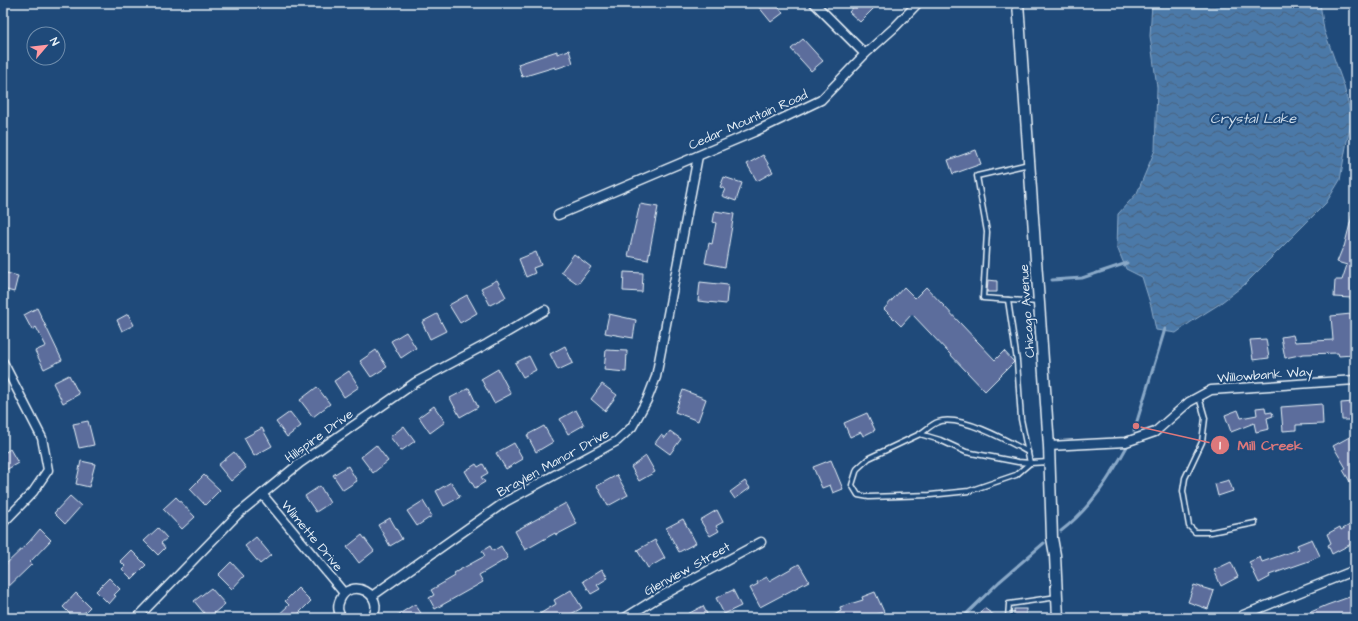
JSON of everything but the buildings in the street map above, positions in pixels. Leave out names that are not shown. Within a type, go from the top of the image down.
[{"type":"street","points":[[814,3],[865,54]]},
{"type":"street","name":"Cedar Mountain Road","points":[[558,215],[754,132],[821,100],[865,54],[895,27],[918,3]]},
{"type":"street","name":"Chicago Avenue","points":[[1018,3],[1049,446],[1052,538],[1055,555],[1058,618]]},
{"type":"street","name":"Braylen Manor Drive","points":[[372,596],[505,502],[617,441],[632,427],[647,400],[656,377],[698,156]]},
{"type":"street","name":"Hillspire Drive","points":[[136,618],[238,514],[300,463],[416,382],[488,344],[545,310]]},
{"type":"street","points":[[3,362],[42,438],[48,470],[33,492],[3,523]]},
{"type":"street","name":"Willowbank Way","points":[[1049,446],[1126,442],[1155,432],[1189,402],[1211,390],[1355,380]]},
{"type":"street","name":"Wilmette Drive","points":[[262,494],[344,593]]},
{"type":"street","name":"Glenview Street","points":[[625,618],[654,600],[761,542]]},
{"type":"street","points":[[1243,615],[1355,570]]},
{"type":"street","points":[[342,618],[338,609],[338,603],[344,593],[355,588],[361,589],[372,596],[376,606],[372,618]]},
{"type":"lane","points":[[1030,164],[977,176],[987,232],[983,298],[1039,302]]},
{"type":"lane","points":[[1008,300],[1022,419],[1030,463]]},
{"type":"lane","points":[[1199,396],[1205,418],[1202,442],[1185,478],[1183,491],[1189,526],[1195,532],[1211,532],[1255,523]]},
{"type":"lane","points":[[1028,452],[999,437],[960,421],[938,422],[920,434],[869,458],[857,469],[852,485],[858,495],[869,497],[930,495],[969,491],[1016,475],[1030,463]]},
{"type":"lane","points":[[920,434],[940,440],[966,452],[1018,462],[1050,462]]},
{"type":"lane","points":[[1008,618],[1009,604],[1057,596]]},
{"type":"water","name":"Crystal Lake","points":[[1152,3],[1320,3],[1324,30],[1344,86],[1352,120],[1340,180],[1326,203],[1244,285],[1218,305],[1176,333],[1156,330],[1151,306],[1142,277],[1126,269],[1117,247],[1118,214],[1137,193],[1155,150],[1157,87],[1150,36]]},
{"type":"waterway","points":[[1052,280],[1082,278],[1127,263]]},
{"type":"waterway","points":[[1134,431],[1165,329]]},
{"type":"waterway","points":[[1061,531],[1082,512],[1100,491],[1129,443]]},
{"type":"waterway","points":[[962,618],[999,582],[1044,543]]},
{"type":"place","name":"Mill Creek","points":[[1136,426]]}]
